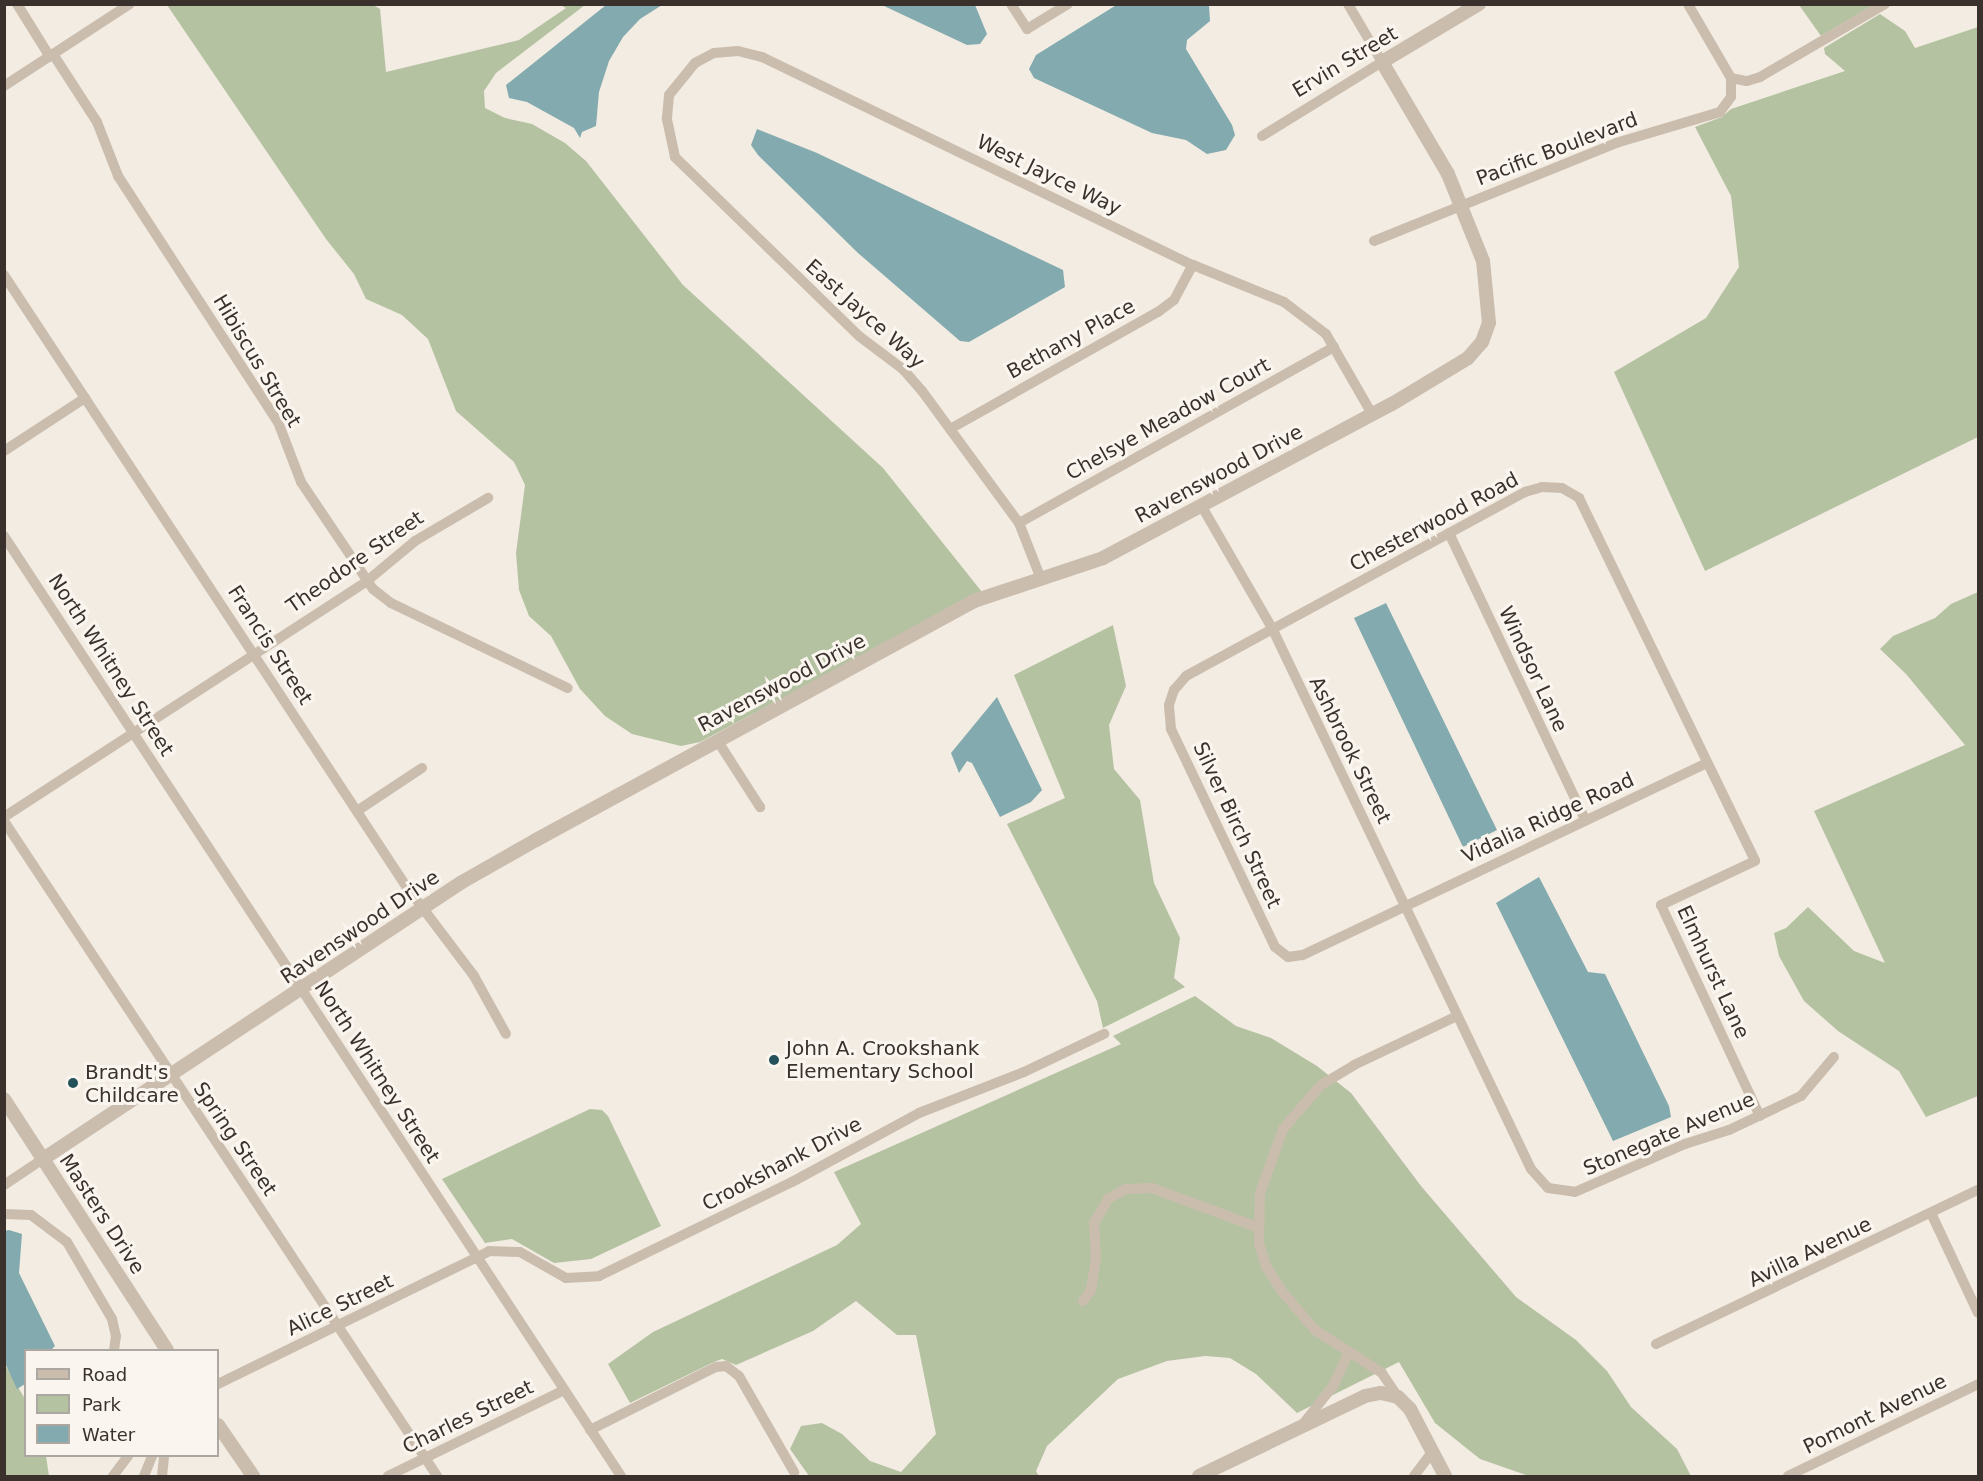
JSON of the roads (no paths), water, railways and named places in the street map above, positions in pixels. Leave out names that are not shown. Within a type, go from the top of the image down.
[{"type":"street","name":"Hibiscus Street","points":[[17,4],[97,122],[118,177],[278,422],[302,482],[367,581],[391,603],[568,688]]},
{"type":"street","points":[[4,86],[130,4]]},
{"type":"street","points":[[1011,4],[1027,29],[1068,4]]},
{"type":"street","points":[[1348,4],[1382,62]]},
{"type":"street","name":"Ervin Street","points":[[1262,136],[1479,4]]},
{"type":"street","points":[[1688,4],[1731,78],[1747,81],[1760,77],[1885,4]]},
{"type":"street","name":"West Jayce Way","points":[[674,87],[695,63],[714,53],[738,51],[762,57],[1193,265],[1284,303],[1315,323],[1334,347],[1372,414]]},
{"type":"street","name":"Ravenswood Drive","points":[[4,1185],[422,909],[499,861],[974,601],[1103,558],[1372,414],[1468,358],[1486,333],[1491,312],[1488,286],[1463,205],[1382,62]]},
{"type":"street","name":"Pacific Boulevard","points":[[1374,242],[1616,143],[1720,112],[1731,97],[1731,78]]},
{"type":"street","name":"East Jayce Way","points":[[674,87],[669,95],[667,118],[675,157],[859,336],[904,370],[1018,523],[1041,579]]},
{"type":"street","name":"Bethany Place","points":[[950,429],[1158,312],[1174,300],[1193,265]]},
{"type":"street","name":"Francis Street","points":[[4,275],[422,909],[474,976],[506,1034]]},
{"type":"street","name":"Chelsye Meadow Court","points":[[1018,523],[1334,347]]},
{"type":"street","points":[[4,451],[85,398]]},
{"type":"street","name":"Chesterwood Road","points":[[1272,628],[1525,492],[1542,487],[1562,488],[1579,498],[1707,763]]},
{"type":"street","name":"Theodore Street","points":[[4,819],[367,581],[415,541],[488,498]]},
{"type":"street","name":"Ashbrook Street","points":[[1201,505],[1272,628],[1457,1016]]},
{"type":"street","name":"Windsor Lane","points":[[1449,533],[1585,820]]},
{"type":"street","name":"North Whitney Street","points":[[4,536],[621,1476]]},
{"type":"street","name":"Silver Birch Street","points":[[1272,628],[1186,676],[1174,690],[1169,705],[1171,729],[1275,947],[1288,957],[1302,955],[1405,906]]},
{"type":"street","points":[[717,740],[760,807]]},
{"type":"street","name":"Vidalia Ridge Road","points":[[1405,906],[1707,763]]},
{"type":"street","name":"Elmhurst Lane","points":[[1707,763],[1755,861],[1661,905],[1760,1116]]},
{"type":"street","points":[[357,811],[422,768]]},
{"type":"street","name":"Spring Street","points":[[4,819],[437,1476]]},
{"type":"street","points":[[1445,1476],[1410,1408],[1398,1397],[1382,1373],[1315,1330],[1281,1290],[1266,1266],[1257,1227],[1260,1193],[1283,1129],[1300,1105],[1334,1075],[1457,1016]]},
{"type":"street","name":"Stonegate Avenue","points":[[1457,1016],[1531,1169],[1548,1188],[1575,1192],[1760,1116],[1801,1096],[1834,1057]]},
{"type":"street","name":"Crookshank Drive","points":[[477,1257],[508,1249],[526,1255],[558,1276],[583,1279],[599,1276],[792,1182],[919,1113],[1024,1072],[1104,1034]]},
{"type":"street","name":"Masters Drive","points":[[4,1099],[166,1349]]},
{"type":"street","points":[[1083,1301],[1091,1290],[1096,1260],[1094,1223],[1109,1198],[1126,1189],[1152,1188],[1257,1227]]},
{"type":"street","name":"Avilla Avenue","points":[[1656,1344],[1978,1190]]},
{"type":"street","points":[[1931,1213],[1978,1313]]},
{"type":"street","points":[[4,1214],[31,1215],[67,1242],[111,1319],[116,1336],[114,1349]]},
{"type":"street","name":"Alice Street","points":[[219,1384],[477,1257]]},
{"type":"street","points":[[1300,1428],[1333,1386],[1349,1351]]},
{"type":"street","points":[[590,1430],[716,1367],[726,1366],[739,1376],[794,1472]]},
{"type":"street","name":"Pomont Avenue","points":[[1788,1476],[1978,1384]]},
{"type":"street","name":"Charles Street","points":[[388,1476],[564,1390]]},
{"type":"street","points":[[1199,1476],[1370,1394],[1398,1397]]},
{"type":"street","points":[[219,1426],[253,1476]]},
{"type":"street","points":[[1414,1476],[1433,1451]]},
{"type":"street","points":[[113,1476],[127,1457]]},
{"type":"street","points":[[144,1476],[151,1457]]},
{"type":"street","points":[[162,1476],[164,1457]]},
{"type":"water","points":[[1118,4],[1209,5],[1210,21],[1187,40],[1186,49],[1232,125],[1235,135],[1226,150],[1207,154],[1186,140],[1152,133],[1034,78],[1029,69],[1036,55]]},
{"type":"water","points":[[606,5],[662,5],[640,19],[623,37],[609,61],[599,92],[596,126],[582,132],[580,138],[574,128],[527,102],[509,98],[506,85]]},
{"type":"water","points":[[882,5],[975,5],[987,34],[980,44],[967,45]]},
{"type":"water","points":[[757,129],[817,153],[1063,270],[1065,287],[969,342],[960,341],[858,253],[758,155],[751,145]]},
{"type":"water","points":[[1386,603],[1497,830],[1463,847],[1354,618]]},
{"type":"water","points":[[997,697],[1042,790],[1031,802],[1000,817],[972,763],[967,761],[959,773],[951,753]]},
{"type":"water","points":[[1539,877],[1588,972],[1605,974],[1669,1106],[1671,1117],[1613,1141],[1496,903]]},
{"type":"water","points":[[9,1230],[22,1234],[19,1273],[55,1346],[52,1349],[24,1349],[24,1385],[17,1389],[5,1363],[4,1231]]},
{"type":"place","name":"John A. Crookshank Elementary School","points":[[774,1060]]},
{"type":"place","name":"Brandt's Childcare","points":[[73,1083]]}]
